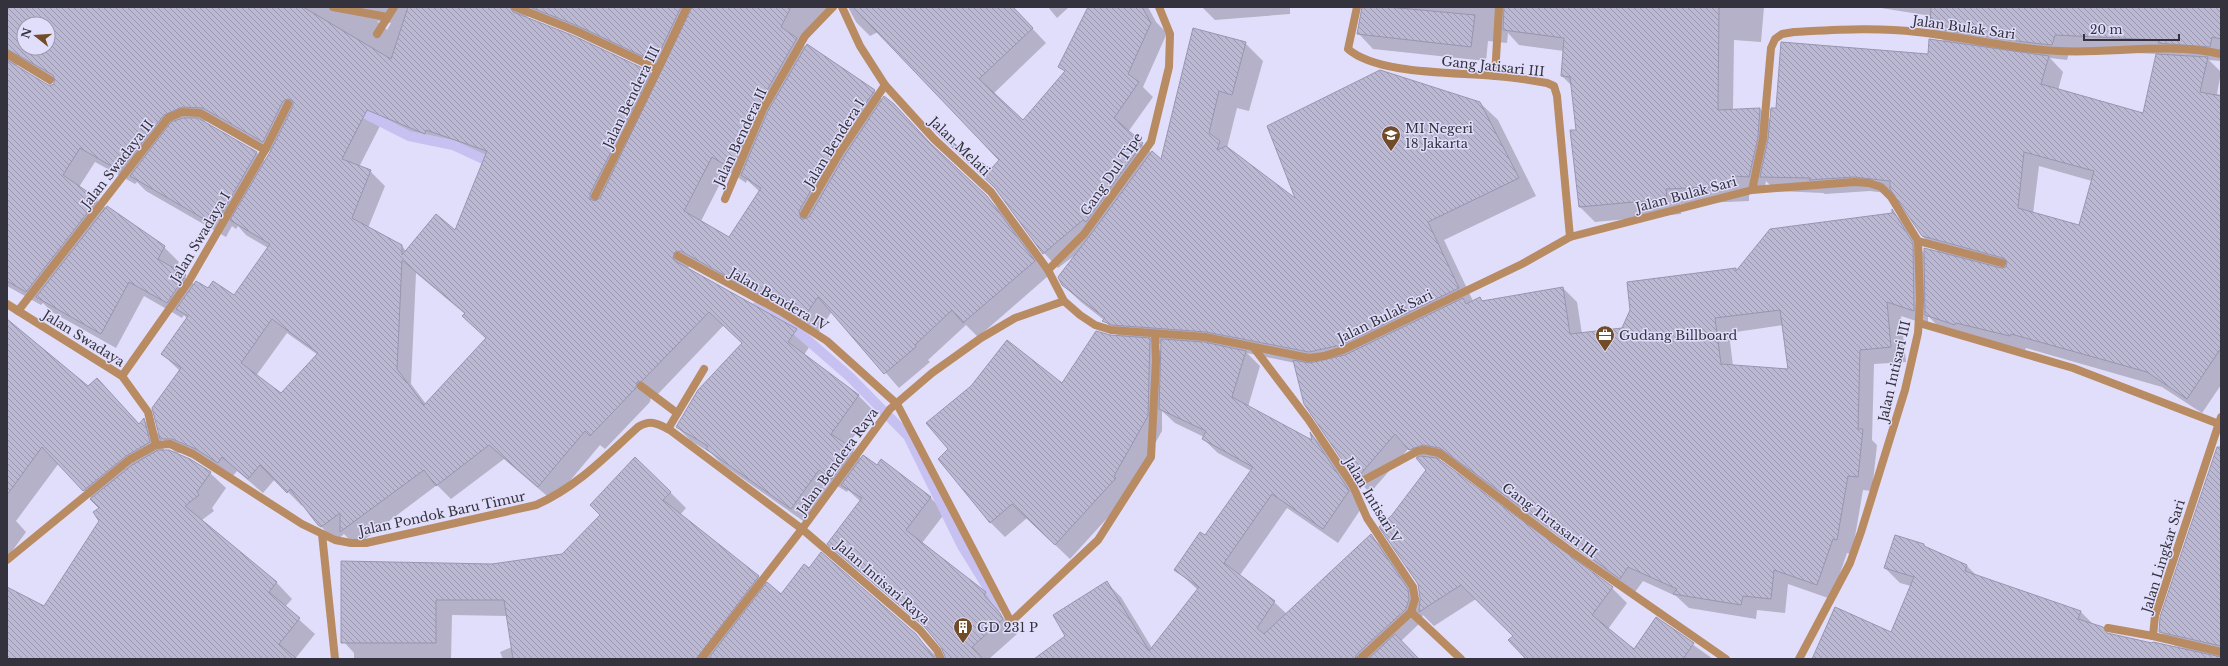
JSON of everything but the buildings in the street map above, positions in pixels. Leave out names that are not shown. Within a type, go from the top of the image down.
[{"type":"street","points":[[333,7],[387,17]]},
{"type":"street","points":[[377,34],[394,7]]},
{"type":"street","points":[[515,7],[576,31],[658,69]]},
{"type":"street","name":"Jalan Bendera III","points":[[595,196],[658,69],[686,7]]},
{"type":"street","name":"Jalan Bendera II","points":[[725,199],[763,108],[805,36],[832,7]]},
{"type":"street","name":"Jalan Melati","points":[[842,7],[860,46],[885,85],[934,139],[991,192],[1048,270],[1064,301]]},
{"type":"street","name":"Gang Dul Tipe","points":[[1048,270],[1084,234],[1151,142],[1169,67],[1170,34],[1159,7]]},
{"type":"street","name":"Gang Jatisari III","points":[[1356,7],[1348,49],[1361,58],[1393,67],[1495,76],[1547,83],[1554,86],[1557,96],[1570,237]]},
{"type":"street","points":[[1495,76],[1499,7]]},
{"type":"street","name":"Jalan Bulak Sari","points":[[1064,301],[1095,325],[1111,330],[1204,337],[1309,358],[1324,356],[1344,350],[1522,264],[1570,237],[1752,190],[1763,138],[1768,60],[1775,39],[1782,34],[1794,32],[1880,29],[1947,35],[2037,50],[2103,52],[2183,49],[2221,54]]},
{"type":"street","points":[[7,54],[50,80]]},
{"type":"street","name":"Jalan Bendera I","points":[[804,214],[840,152],[885,85]]},
{"type":"street","name":"Jalan Swadaya I","points":[[122,376],[189,281],[264,150],[288,104]]},
{"type":"street","name":"Jalan Swadaya II","points":[[18,311],[168,118],[182,112],[200,113],[264,150]]},
{"type":"street","name":"Jalan Intisari III","points":[[1752,190],[1854,182],[1869,183],[1880,187],[1891,197],[1918,241],[1920,278],[1919,323],[1905,390],[1862,532],[1843,576],[1799,659]]},
{"type":"street","points":[[1918,241],[2002,263]]},
{"type":"street","name":"Jalan Bendera IV","points":[[678,256],[780,311],[827,341],[893,407],[1011,622],[1098,540],[1151,457],[1156,360],[1155,334]]},
{"type":"street","name":"Jalan Bendera Raya","points":[[581,480],[644,424],[655,423],[668,429],[802,529],[893,407],[932,373],[981,338],[1015,318],[1064,301]]},
{"type":"street","name":"Jalan Swadaya","points":[[7,304],[122,376],[148,412],[156,445]]},
{"type":"street","points":[[1919,323],[2073,368],[2220,420]]},
{"type":"street","name":"Jalan Intisari V","points":[[1254,348],[1308,419],[1353,486],[1367,518],[1413,587],[1415,599],[1411,612]]},
{"type":"street","points":[[668,429],[704,369]]},
{"type":"street","points":[[641,386],[677,412]]},
{"type":"street","name":"Jalan Lingkar Sari","points":[[2153,636],[2156,616],[2220,420]]},
{"type":"street","name":"Jalan Pondok Baru Timur","points":[[156,445],[170,444],[187,450],[302,524],[322,534],[351,543],[366,543],[536,505],[558,496],[581,480]]},
{"type":"street","points":[[7,560],[129,460],[156,445]]},
{"type":"street","name":"Gang Tirtasari III","points":[[1353,486],[1418,451],[1424,450],[1439,452],[1569,550],[1726,659]]},
{"type":"street","points":[[701,659],[802,529]]},
{"type":"street","name":"Jalan Intisari Raya","points":[[802,529],[920,630],[937,650],[941,659]]},
{"type":"street","points":[[322,534],[335,659]]},
{"type":"street","points":[[1360,659],[1411,612],[1461,659]]},
{"type":"street","points":[[2108,628],[2153,636],[2221,652]]},
{"type":"waterway","points":[[354,108],[409,136],[453,145],[496,165]]},
{"type":"waterway","points":[[756,307],[788,323],[850,377],[908,436],[962,546],[999,606]]},
{"type":"place","name":"MI Negeri 18 Jakarta","points":[[1391,152]]},
{"type":"place","name":"Gudang Billboard","points":[[1605,352]]},
{"type":"place","name":"GD 231 P","points":[[963,644]]}]
